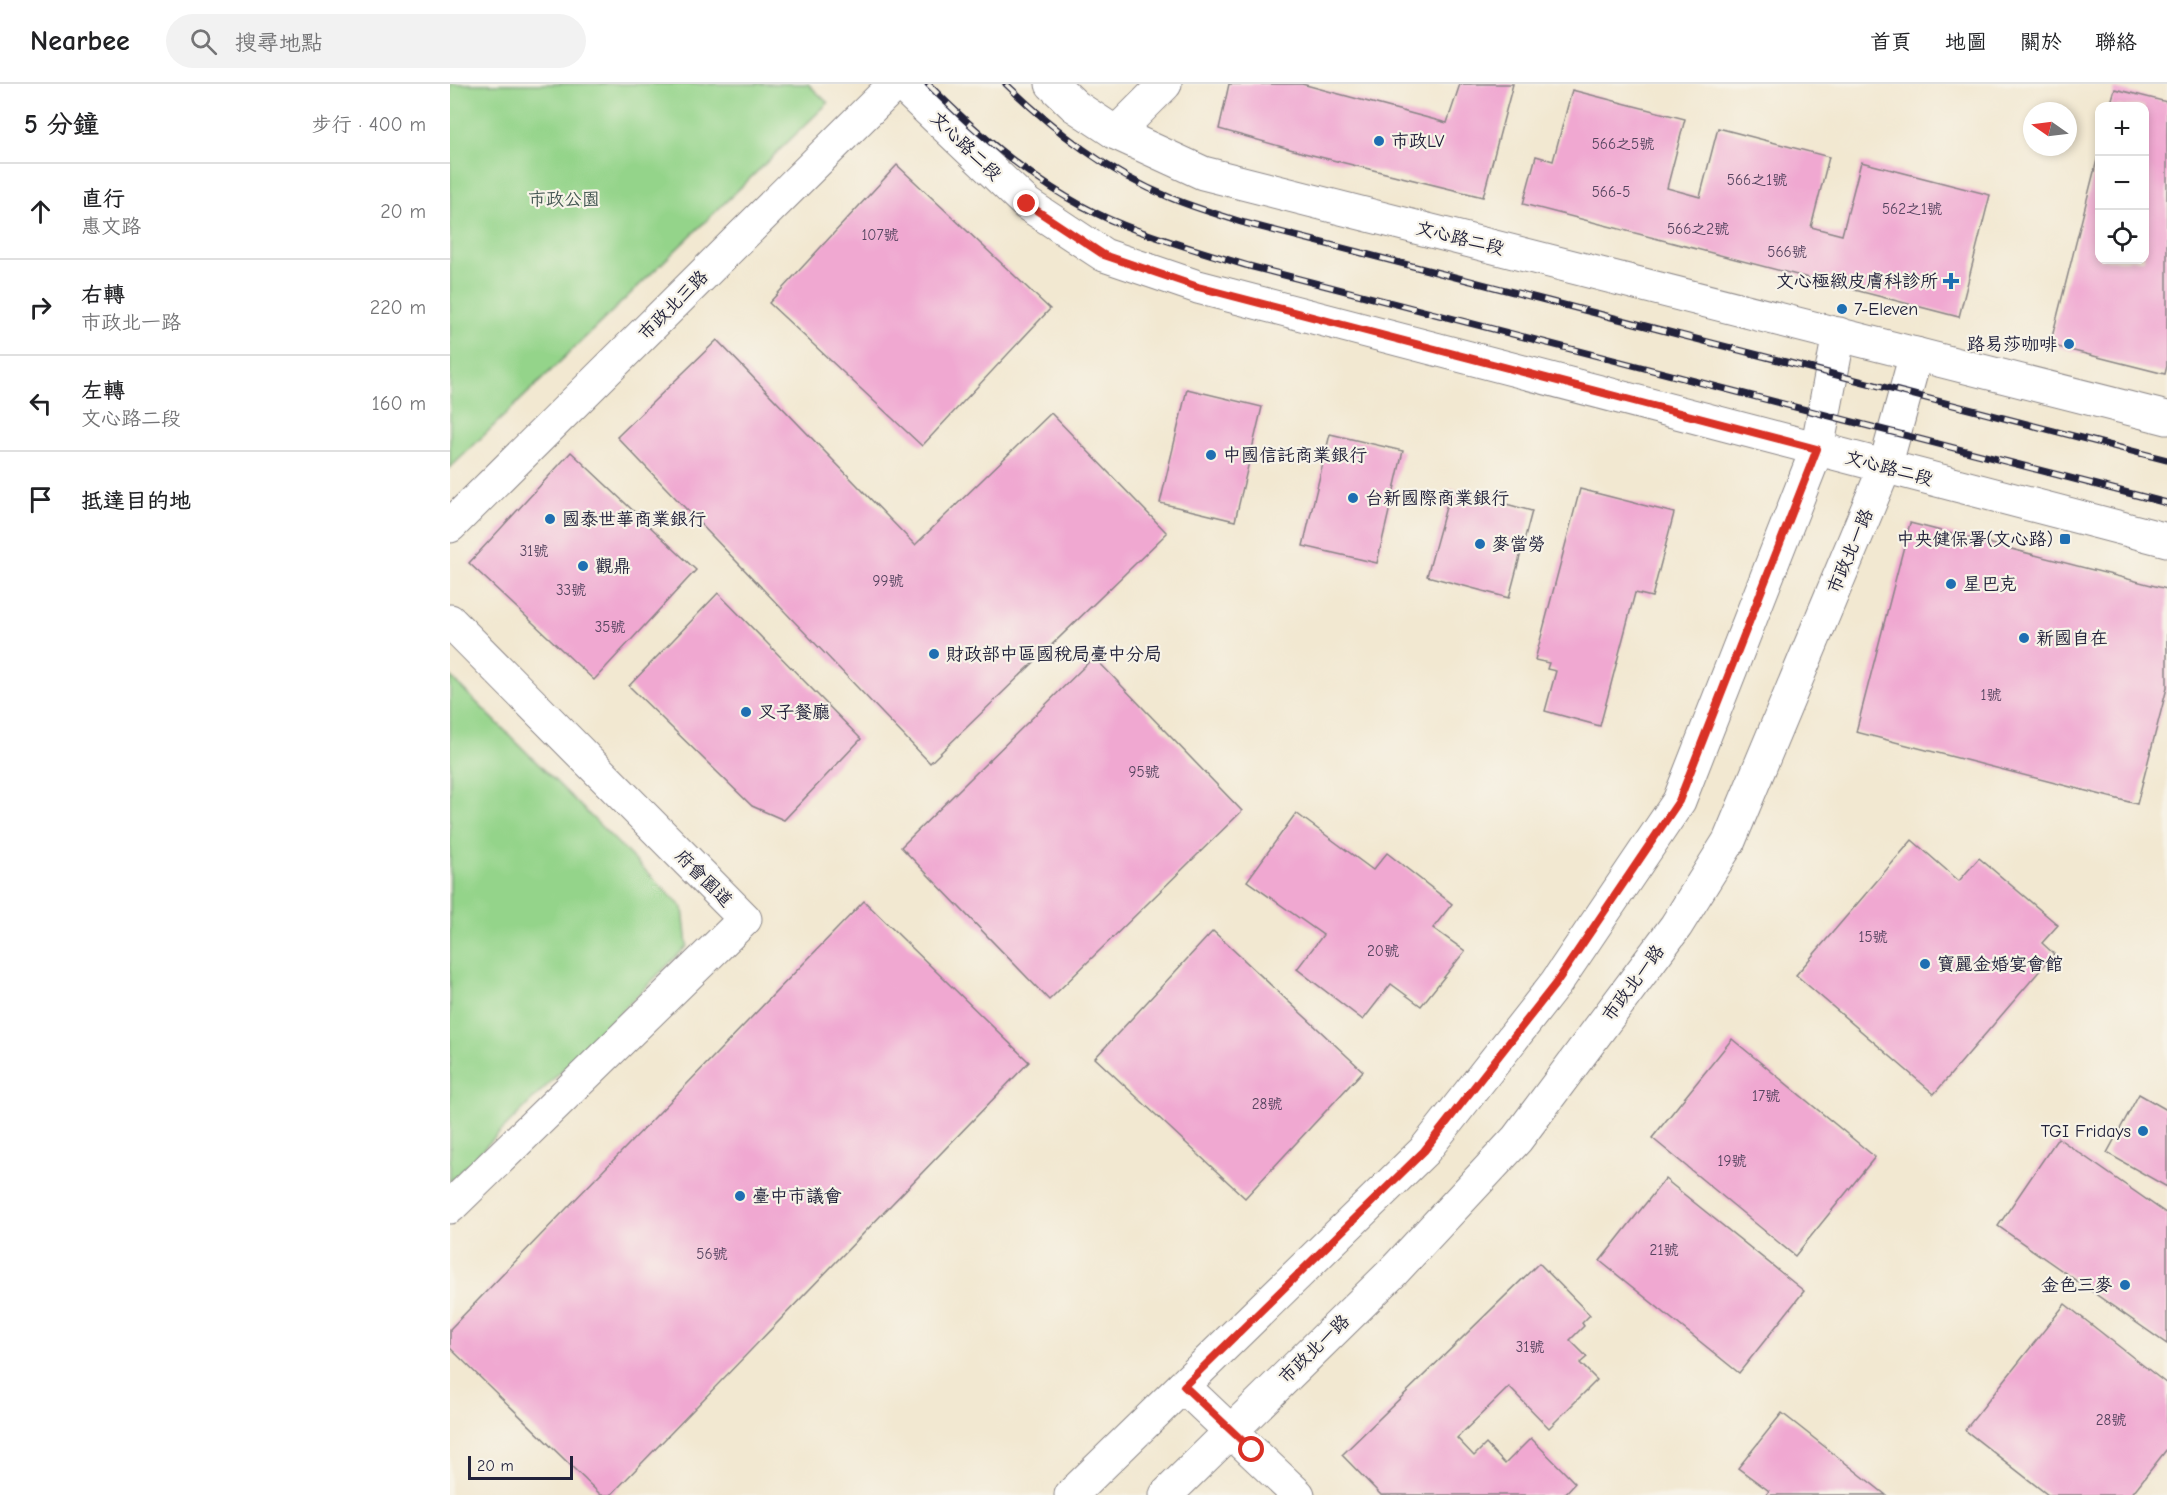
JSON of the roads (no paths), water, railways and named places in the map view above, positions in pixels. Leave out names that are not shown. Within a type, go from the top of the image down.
[{"type":"street","name":"市政北三路","points":[[450,526],[895,84]]},
{"type":"street","name":"文心路二段","points":[[901,84],[1027,204],[1104,255],[1198,287],[2167,540]]},
{"type":"street","name":"文心路二段","points":[[1052,84],[1075,106],[1116,133],[1203,173],[2167,418]]},
{"type":"street","points":[[1116,133],[1165,84]]},
{"type":"street","points":[[1071,1495],[1424,1151],[1556,983],[1679,801],[1817,449],[1839,334]]},
{"type":"street","name":"市政北一路","points":[[1166,1495],[1392,1273],[1517,1139],[1676,926],[1729,841],[1885,467],[1916,354]]},
{"type":"street","name":"府會園道","points":[[450,621],[744,919],[450,1207]]},
{"type":"street","points":[[1184,1386],[1298,1495]]},
{"type":"railway","points":[[928,84],[994,146],[1069,199],[1123,225],[1185,247],[1249,266],[2167,503]]},
{"type":"railway","points":[[1006,84],[1083,149],[1126,176],[1180,202],[1245,223],[2167,460]]},
{"type":"place","name":"市政LV","points":[[1379,141]]},
{"type":"place","name":"文心極緻皮膚科診所","points":[[1951,281]]},
{"type":"place","name":"7-Eleven","points":[[1842,309]]},
{"type":"place","name":"路易莎咖啡","points":[[2069,344]]},
{"type":"place","name":"中國信託商業銀行","points":[[1211,455]]},
{"type":"place","name":"台新國際商業銀行","points":[[1353,498]]},
{"type":"place","name":"國泰世華商業銀行","points":[[550,519]]},
{"type":"place","name":"中央健保署(文心路)","points":[[2065,539]]},
{"type":"place","name":"麥當勞","points":[[1480,544]]},
{"type":"place","name":"觀鼎","points":[[583,566]]},
{"type":"place","name":"星巴克","points":[[1951,584]]},
{"type":"place","name":"新國自在","points":[[2024,638]]},
{"type":"place","name":"財政部中區國稅局臺中分局","points":[[934,654]]},
{"type":"place","name":"叉子餐廳","points":[[746,712]]},
{"type":"place","name":"寶麗金婚宴會館","points":[[1925,964]]},
{"type":"place","name":"TGI Fridays","points":[[2143,1131]]},
{"type":"place","name":"臺中市議會","points":[[740,1196]]},
{"type":"place","name":"金色三麥","points":[[2125,1285]]},
{"type":"park label","name":"市政公園","points":[[564,199]]}]
